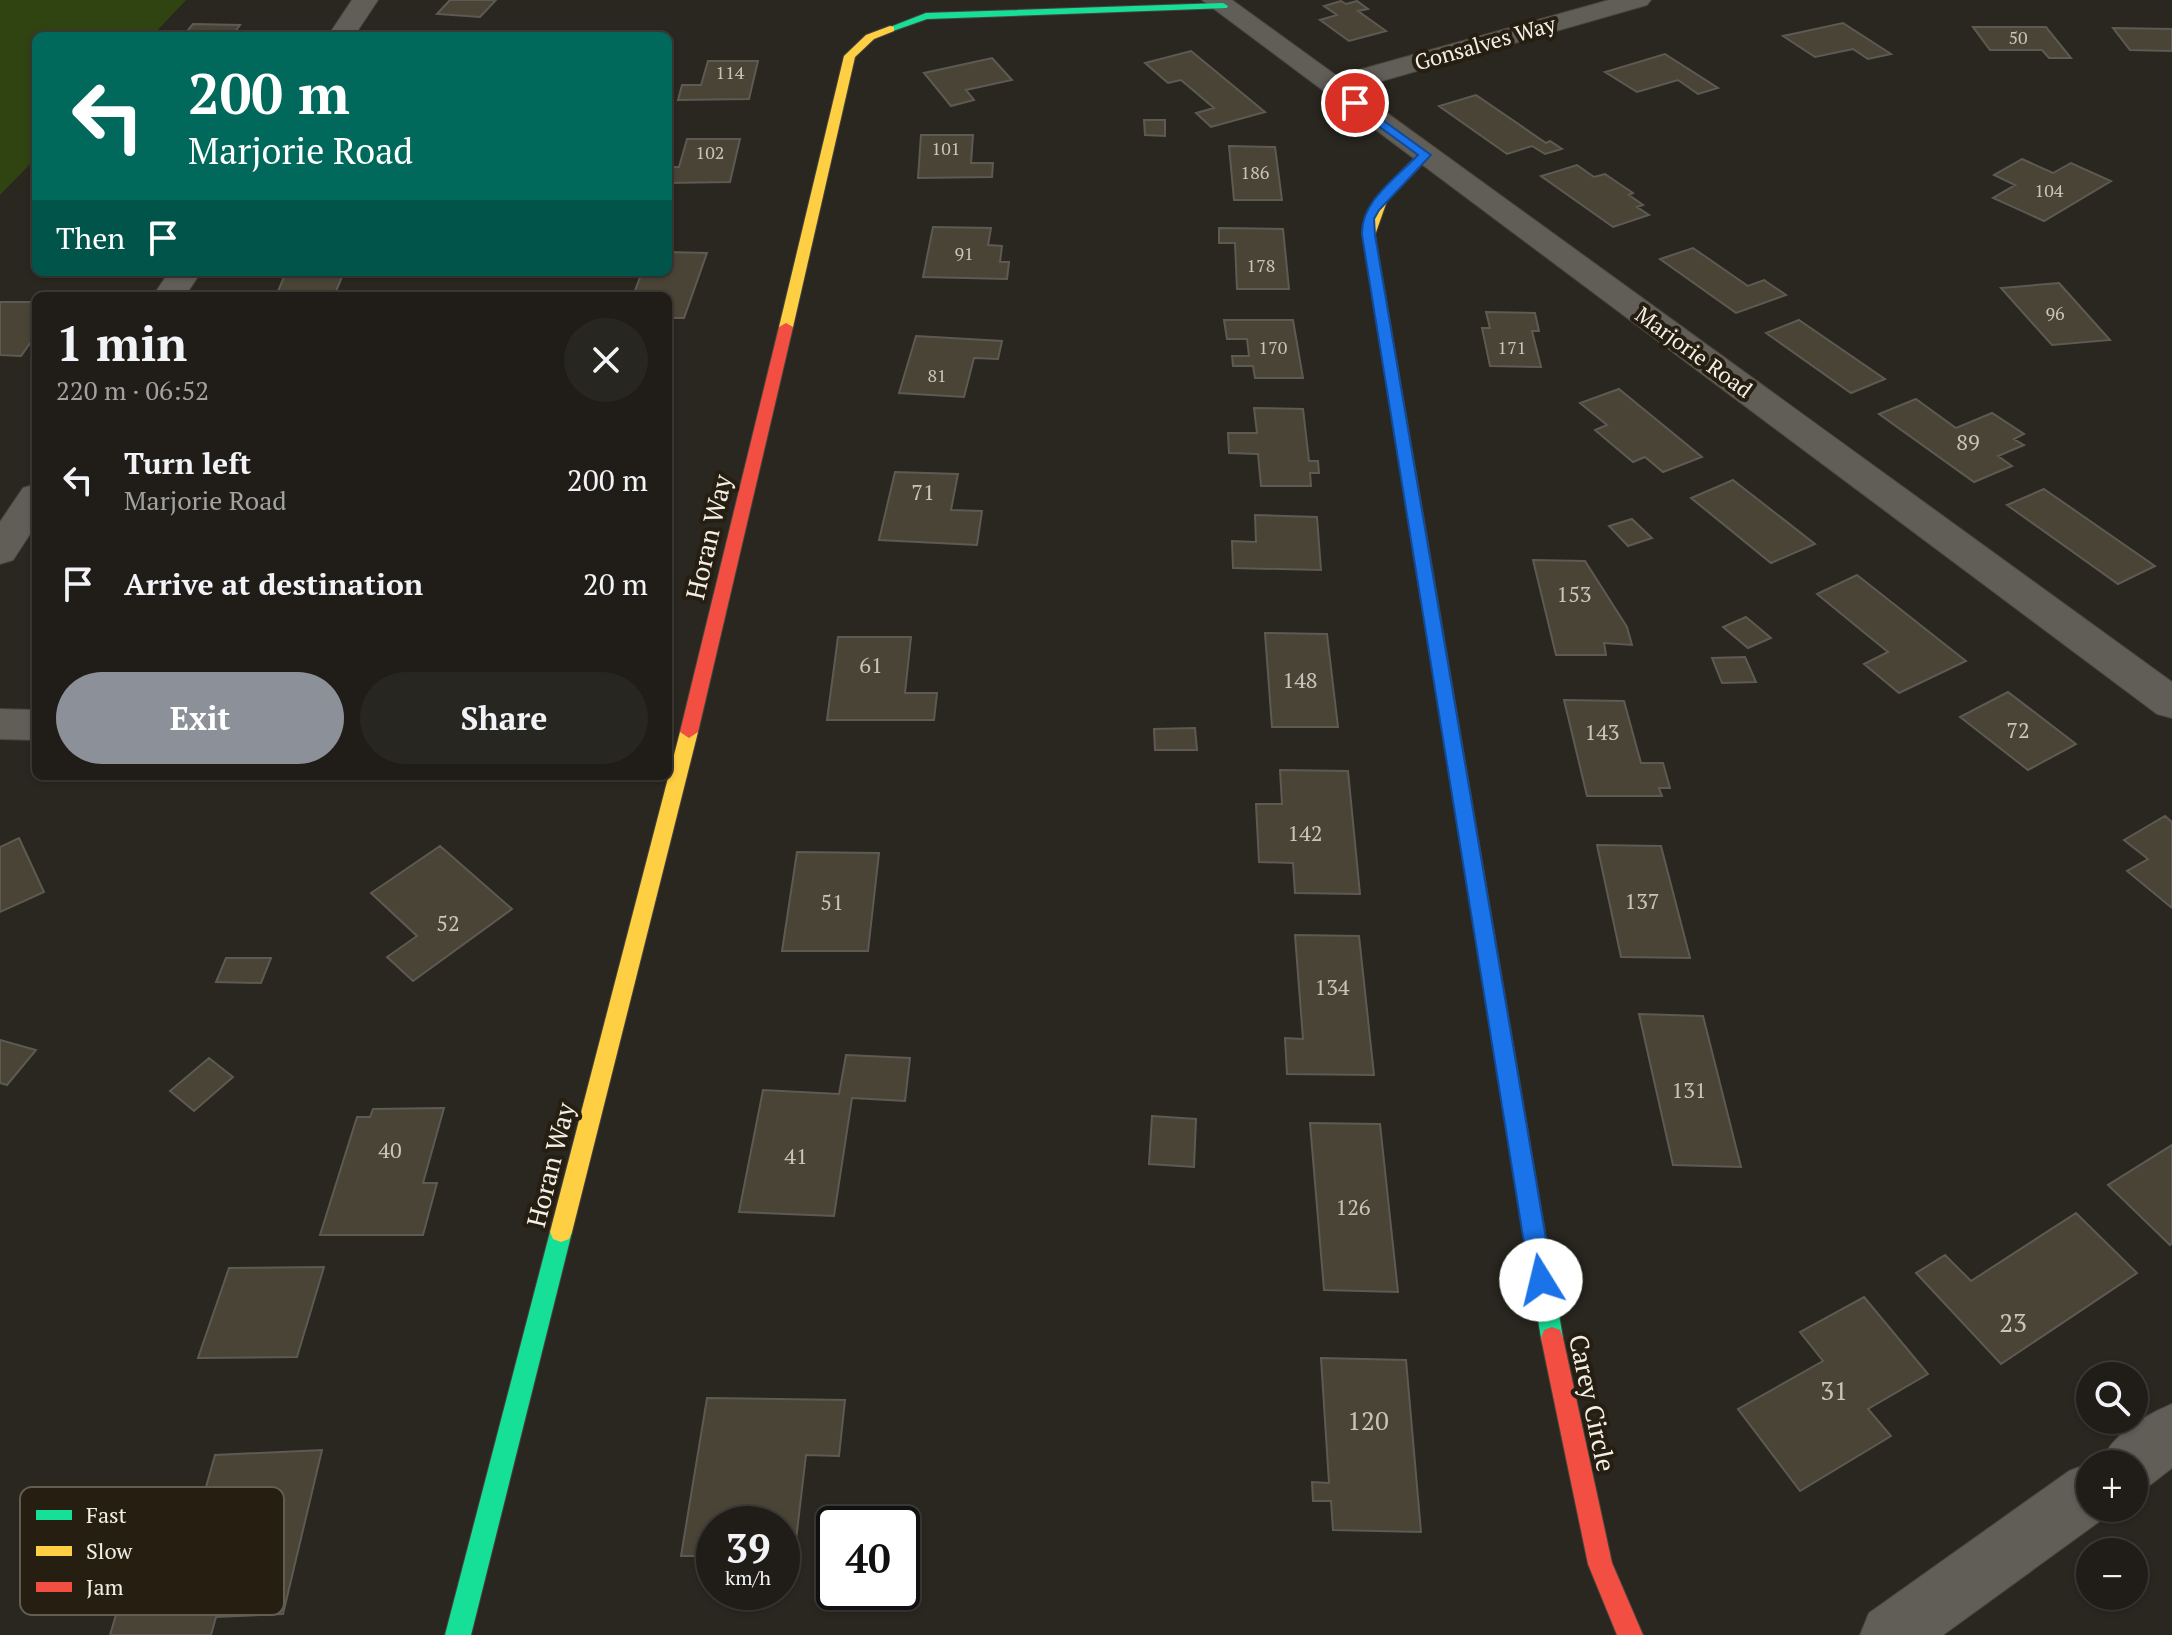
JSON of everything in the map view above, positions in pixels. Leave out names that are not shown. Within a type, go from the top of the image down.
[{"type":"street","points":[[344,32],[365,0]]},
{"type":"street","name":"Gonsalves Way","points":[[1332,86],[1638,0]]},
{"type":"street","name":"Marjorie Road","points":[[1219,3],[2172,703]]},
{"type":"street","name":"Horan Way","points":[[672,762],[850,56],[870,37],[926,16],[1219,3]]},
{"type":"street","name":"Carey Circle","points":[[1425,155],[1374,208],[1368,219],[1369,235],[1552,1341],[1600,1564],[1630,1635]]},
{"type":"street","points":[[0,551],[32,502]]},
{"type":"street","points":[[0,724],[32,725]]},
{"type":"street","name":"Horan Way","points":[[458,1635],[668,780]]},
{"type":"street","points":[[2148,1450],[2172,1433]]},
{"type":"street","points":[[1891,1635],[2076,1502]]},
{"type":"green space","points":[[0,0],[186,0],[156,32],[32,32],[32,162],[0,195]]},
{"type":"building","points":[[450,0],[496,0],[480,17],[437,14]]},
{"type":"building","points":[[1341,1],[1346,4],[1357,1],[1368,9],[1358,11],[1386,31],[1349,41],[1320,20],[1337,15],[1324,6]]},
{"type":"building","points":[[1843,23],[1891,54],[1868,59],[1853,49],[1815,57],[1783,36]]},
{"type":"building","points":[[193,24],[240,25],[235,32],[186,32]]},
{"type":"building","points":[[1973,27],[2046,27],[2071,58],[2049,58],[2042,50],[1990,50]]},
{"type":"building","points":[[2113,28],[2172,29],[2172,51],[2130,50]]},
{"type":"building","points":[[1191,51],[1265,112],[1211,127],[1196,113],[1214,108],[1181,80],[1168,83],[1145,63]]},
{"type":"building","points":[[1665,54],[1718,88],[1698,94],[1678,80],[1637,92],[1605,72]]},
{"type":"building","points":[[992,58],[1012,80],[966,90],[974,100],[951,106],[924,73]]},
{"type":"building","points":[[708,61],[758,61],[749,99],[678,100],[682,85],[701,85]]},
{"type":"building","points":[[1476,95],[1546,143],[1550,141],[1562,149],[1545,154],[1532,146],[1507,154],[1439,106]]},
{"type":"building","points":[[1144,120],[1165,120],[1165,136],[1145,135]]},
{"type":"building","points":[[921,135],[973,135],[971,163],[993,163],[992,177],[918,178]]},
{"type":"building","points":[[687,139],[740,139],[730,182],[672,183],[672,167],[679,167]]},
{"type":"building","points":[[1229,146],[1275,147],[1282,200],[1234,200]]},
{"type":"building","points":[[2022,159],[2053,173],[2071,163],[2111,181],[2044,221],[1993,198],[2015,185],[1994,175]]},
{"type":"building","points":[[1577,165],[1594,177],[1605,174],[1633,193],[1629,195],[1643,205],[1637,207],[1649,215],[1613,227],[1541,176]]},
{"type":"building","points":[[933,227],[991,228],[988,245],[1002,246],[1000,262],[1009,262],[1007,279],[923,277]]},
{"type":"building","points":[[1219,228],[1283,229],[1289,289],[1237,289],[1235,243],[1219,243]]},
{"type":"building","points":[[1693,248],[1748,286],[1764,280],[1786,295],[1736,313],[1660,259]]},
{"type":"building","points":[[672,252],[707,253],[684,318],[672,318],[672,292],[634,292],[640,276],[672,276]]},
{"type":"building","points":[[284,276],[342,276],[336,292],[278,292]]},
{"type":"building","points":[[2059,283],[2110,340],[2052,345],[2001,288]]},
{"type":"building","points":[[0,302],[32,302],[32,341],[21,356],[0,355]]},
{"type":"building","points":[[1486,312],[1535,313],[1539,331],[1532,331],[1541,367],[1490,366],[1482,328],[1490,328]]},
{"type":"building","points":[[1224,320],[1293,320],[1303,378],[1255,378],[1253,366],[1233,366],[1232,356],[1249,356],[1247,339],[1227,339]]},
{"type":"building","points":[[1799,320],[1885,379],[1851,393],[1766,333]]},
{"type":"building","points":[[916,336],[1002,341],[998,359],[974,358],[964,397],[899,393]]},
{"type":"building","points":[[1619,389],[1702,457],[1663,472],[1645,457],[1633,462],[1595,430],[1607,425],[1580,403]]},
{"type":"building","points":[[1916,399],[1956,428],[1992,413],[2024,434],[2014,439],[2024,445],[1998,456],[2012,466],[1974,482],[1879,414]]},
{"type":"building","points":[[1254,408],[1303,409],[1309,461],[1318,461],[1319,473],[1310,473],[1311,486],[1261,486],[1258,454],[1229,453],[1228,433],[1257,433]]},
{"type":"building","points":[[895,472],[958,474],[951,510],[982,511],[977,545],[879,540]]},
{"type":"building","points":[[1733,480],[1815,544],[1771,563],[1691,498]]},
{"type":"building","points":[[2044,489],[2155,566],[2118,584],[2007,505]]},
{"type":"building","points":[[1255,515],[1317,517],[1321,570],[1233,568],[1232,541],[1256,542]]},
{"type":"building","points":[[1632,519],[1652,538],[1628,546],[1609,526]]},
{"type":"building","points":[[1533,560],[1585,561],[1627,627],[1632,645],[1604,643],[1606,655],[1556,655]]},
{"type":"building","points":[[1857,575],[1966,661],[1899,693],[1864,664],[1888,652],[1817,594]]},
{"type":"building","points":[[1746,617],[1771,638],[1748,648],[1723,627]]},
{"type":"building","points":[[1265,633],[1327,634],[1338,727],[1272,727]]},
{"type":"building","points":[[838,637],[911,637],[905,693],[937,693],[934,720],[827,720]]},
{"type":"building","points":[[1745,657],[1756,682],[1722,683],[1712,658]]},
{"type":"building","points":[[2008,692],[2076,744],[2028,770],[1960,717]]},
{"type":"building","points":[[1564,700],[1624,701],[1641,763],[1663,763],[1670,788],[1659,788],[1662,796],[1587,796]]},
{"type":"building","points":[[1195,728],[1197,750],[1155,750],[1154,729]]},
{"type":"building","points":[[1280,770],[1348,771],[1360,894],[1295,893],[1293,863],[1259,862],[1256,804],[1282,804]]},
{"type":"building","points":[[2165,816],[2172,822],[2172,908],[2127,871],[2148,859],[2124,840]]},
{"type":"building","points":[[19,838],[44,892],[0,912],[0,847]]},
{"type":"building","points":[[1597,845],[1661,846],[1690,958],[1621,957]]},
{"type":"building","points":[[440,846],[512,909],[413,981],[387,957],[417,936],[371,893]]},
{"type":"building","points":[[797,852],[879,853],[868,951],[782,951]]},
{"type":"building","points":[[1295,935],[1359,936],[1374,1075],[1287,1074],[1285,1038],[1303,1039]]},
{"type":"building","points":[[226,958],[271,958],[261,983],[216,982]]},
{"type":"building","points":[[1639,1014],[1703,1016],[1741,1167],[1673,1165]]},
{"type":"building","points":[[0,1040],[36,1050],[7,1085],[0,1083]]},
{"type":"building","points":[[846,1055],[910,1058],[905,1101],[852,1098],[834,1216],[739,1212],[763,1090],[839,1094]]},
{"type":"building","points":[[209,1058],[233,1077],[194,1111],[170,1091]]},
{"type":"building","points":[[444,1108],[423,1183],[437,1183],[423,1235],[320,1235],[357,1117],[370,1117],[373,1109]]},
{"type":"building","points":[[1152,1116],[1196,1119],[1194,1167],[1149,1164]]},
{"type":"building","points":[[1310,1123],[1380,1124],[1398,1292],[1324,1290]]},
{"type":"building","points":[[2172,1145],[2172,1243],[2170,1245],[2108,1185]]},
{"type":"building","points":[[2076,1213],[2137,1273],[2001,1364],[1916,1273],[1945,1255],[1971,1281]]},
{"type":"building","points":[[324,1267],[297,1357],[198,1358],[229,1268]]},
{"type":"building","points":[[1864,1297],[1928,1374],[1868,1409],[1891,1436],[1800,1491],[1738,1409],[1823,1361],[1800,1332]]},
{"type":"building","points":[[1321,1358],[1406,1360],[1421,1532],[1333,1530],[1331,1501],[1313,1501],[1312,1482],[1329,1483]]},
{"type":"building","points":[[707,1398],[845,1400],[839,1456],[806,1455],[800,1506],[696,1506],[696,1556],[681,1556]]},
{"type":"building","points":[[322,1450],[284,1610],[284,1487],[206,1487],[215,1455]]},
{"type":"building","points":[[116,1615],[261,1615],[216,1617],[211,1635],[110,1635]]},
{"type":"traffic: fast","points":[[890,29],[926,16],[1223,6]]},
{"type":"traffic: fast","points":[[1419,538],[1552,1338]]},
{"type":"traffic: fast","points":[[458,1635],[561,1232]]},
{"type":"traffic: slow","points":[[786,327],[850,56],[870,37],[890,29]]},
{"type":"traffic: slow","points":[[1419,538],[1369,235],[1371,222],[1382,200],[1425,155]]},
{"type":"traffic: slow","points":[[561,1232],[689,732]]},
{"type":"traffic: jam","points":[[689,732],[786,327]]},
{"type":"traffic: jam","points":[[1552,1338],[1600,1564],[1630,1635]]},
{"type":"route","points":[[1355,103],[1425,155],[1374,208],[1368,219],[1369,235],[1541,1280]]}]
